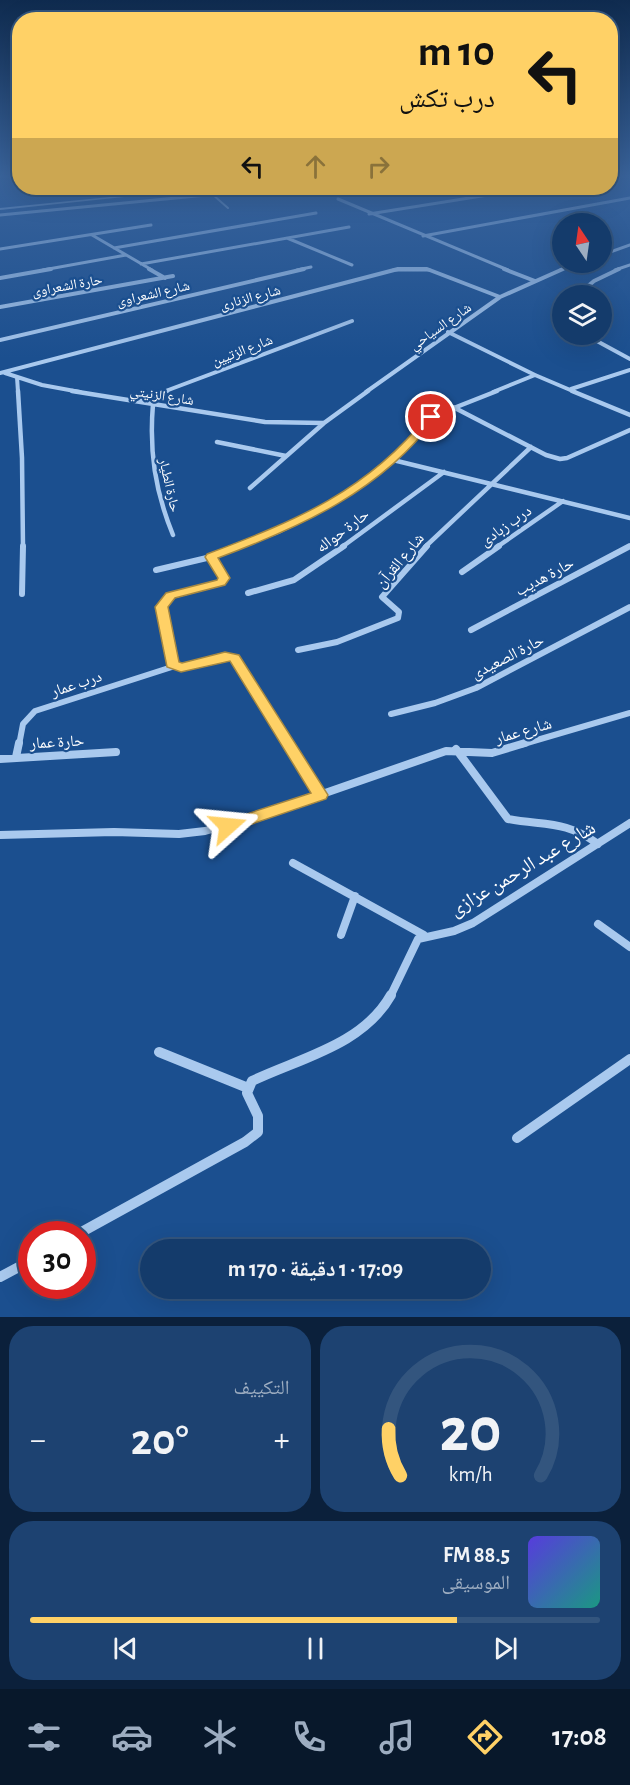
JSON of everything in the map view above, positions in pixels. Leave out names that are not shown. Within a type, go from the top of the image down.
[{"type":"street","points":[[0,249],[89,235]]},
{"type":"street","points":[[93,235],[165,278]]},
{"type":"street","points":[[114,248],[186,235]]},
{"type":"street","points":[[141,264],[302,235]]},
{"type":"street","points":[[423,236],[536,280]]},
{"type":"street","points":[[287,238],[352,265]]},
{"type":"street","points":[[612,251],[630,245]]},
{"type":"street","points":[[0,278],[126,255]]},
{"type":"street","points":[[588,285],[605,274],[630,265]]},
{"type":"street","name":"شارع الشعراوى","points":[[0,340],[311,267]]},
{"type":"street","name":"شارع الزنارى","points":[[1,372],[398,269],[427,270],[500,297]]},
{"type":"street","name":"شارع السياحي","points":[[250,488],[324,423],[448,332],[500,297],[552,273]]},
{"type":"street","name":"حارة الشعراوى","points":[[0,307],[173,276]]},
{"type":"street","name":"شارع الزتيين","points":[[139,401],[352,321]]},
{"type":"street","points":[[448,332],[535,375],[630,415]]},
{"type":"street","points":[[605,345],[630,358]]},
{"type":"street","points":[[571,390],[630,370]]},
{"type":"street","name":"شارع الزنيتي","points":[[1,372],[71,391],[266,422],[324,423]]},
{"type":"street","points":[[156,570],[211,557],[278,532],[334,503],[377,474],[409,445],[431,417],[535,375]]},
{"type":"street","points":[[17,377],[23,434],[25,504],[22,594]]},
{"type":"street","name":"حارة الطيار","points":[[153,404],[150,435],[151,466],[172,535]]},
{"type":"street","points":[[453,407],[553,458],[567,458],[630,430]]},
{"type":"street","points":[[217,442],[286,456]]},
{"type":"street","name":"شارع القرآن","points":[[298,650],[318,648],[352,639],[398,618],[399,612],[384,600],[382,597],[384,594],[430,542],[531,447]]},
{"type":"street","points":[[393,460],[630,518]]},
{"type":"street","name":"حارة حواله","points":[[248,593],[284,584],[311,570],[444,472]]},
{"type":"street","name":"درب زبادى","points":[[462,572],[563,501]]},
{"type":"street","name":"حارة هديب","points":[[471,630],[630,546]]},
{"type":"street","points":[[175,666],[172,664],[161,607],[171,596],[221,583],[224,578],[211,557]]},
{"type":"street","name":"حارة الصعيدى","points":[[391,714],[435,703],[476,688],[630,607]]},
{"type":"street","name":"درب عمار","points":[[16,757],[23,724],[35,711],[175,666],[185,667],[225,656],[234,658],[321,795]]},
{"type":"street","name":"شارع عمار","points":[[0,835],[114,832],[179,834],[206,831],[228,826],[456,749],[478,754],[492,753],[630,713]]},
{"type":"street","points":[[456,749],[508,819],[570,826],[598,844]]},
{"type":"street","name":"حارة عمار","points":[[0,759],[116,752]]},
{"type":"street","name":"شارع عبد الرحمن عزازى","points":[[424,935],[450,933],[473,923],[630,823]]},
{"type":"street","points":[[96,1224],[246,1142],[258,1132],[258,1116],[247,1093],[252,1081],[326,1049],[353,1034],[373,1020],[387,1003],[418,939],[424,935],[293,863]]},
{"type":"street","points":[[342,935],[355,896]]},
{"type":"street","points":[[598,924],[630,947]]},
{"type":"street","points":[[159,1052],[248,1088]]},
{"type":"street","points":[[517,1138],[630,1059]]},
{"type":"street","points":[[0,1277],[18,1267]]},
{"type":"route","points":[[228,826],[321,795],[234,658],[225,656],[181,668],[172,664],[161,607],[171,596],[180,592],[221,583],[224,578],[211,557],[278,532],[334,503],[377,474],[409,445],[431,417]]}]
